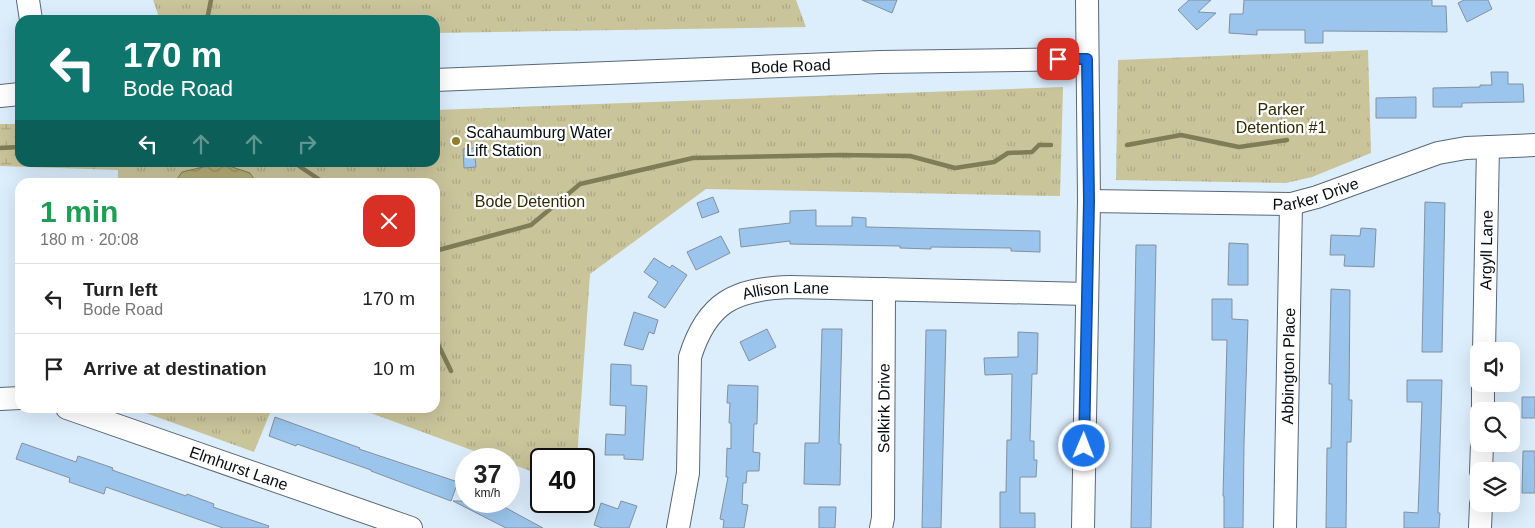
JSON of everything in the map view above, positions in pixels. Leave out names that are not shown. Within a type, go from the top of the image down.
[{"type":"street","points":[[28,0],[30,15]]},
{"type":"street","points":[[1083,528],[1089,201],[1086,0]]},
{"type":"street","name":"Bode Road","points":[[440,80],[881,62],[1087,59]]},
{"type":"street","points":[[0,96],[15,94]]},
{"type":"street","name":"Parker Drive","points":[[1089,201],[1291,204],[1317,197],[1438,153],[1488,147],[1535,145]]},
{"type":"street","name":"Argyll Lane","points":[[1484,342],[1488,147]]},
{"type":"street","name":"Abbington Place","points":[[1285,528],[1291,204]]},
{"type":"street","name":"Allison Lane","points":[[678,528],[688,473],[690,357],[696,338],[706,322],[719,307],[734,297],[757,289],[790,287],[1087,294]]},
{"type":"street","name":"Selkirk Drive","points":[[881,528],[883,518],[884,289]]},
{"type":"street","points":[[0,399],[15,398]]},
{"type":"street","name":"Elmhurst Lane","points":[[81,413],[411,528]]},
{"type":"street","points":[[1480,528],[1481,512]]},
{"type":"green space","points":[[153,0],[796,0],[806,27],[440,33],[440,15],[158,15]]},
{"type":"green space","name":"Parker Detention #1","points":[[1368,50],[1371,153],[1312,177],[1286,183],[1116,180],[1118,60]]},
{"type":"green space","name":"Bode Detention","points":[[1063,87],[1060,196],[706,189],[590,274],[578,448],[530,448],[530,471],[520,467],[520,448],[466,448],[371,413],[440,413],[440,178],[118,178],[118,167],[440,167],[440,110]]},
{"type":"green space","points":[[0,124],[15,124],[15,167],[0,166]]},
{"type":"green space","points":[[30,167],[133,167],[118,170]]},
{"type":"green space","points":[[146,413],[270,413],[254,452]]},
{"type":"water","points":[[203,167],[232,167],[250,173],[253,178],[178,178],[182,172]]},
{"type":"building","points":[[862,0],[897,0],[892,13]]},
{"type":"building","points":[[1189,0],[1211,0],[1198,12],[1216,13],[1197,30],[1178,10]]},
{"type":"building","points":[[1244,0],[1432,0],[1432,6],[1446,6],[1447,32],[1323,31],[1323,43],[1305,43],[1305,30],[1257,30],[1257,35],[1229,33],[1230,14],[1243,14]]},
{"type":"building","points":[[1464,0],[1488,0],[1492,9],[1467,22],[1458,3]]},
{"type":"building","points":[[1491,72],[1508,72],[1508,84],[1523,84],[1524,102],[1462,103],[1462,107],[1433,107],[1433,88],[1492,85]]},
{"type":"building","points":[[1416,97],[1416,118],[1376,118],[1376,98]]},
{"type":"building","points":[[474,148],[476,167],[464,168],[463,149]]},
{"type":"building","points":[[713,197],[719,212],[702,218],[697,203]]},
{"type":"building","points":[[1425,202],[1445,203],[1442,352],[1422,352]]},
{"type":"building","points":[[816,210],[816,226],[852,226],[852,217],[866,218],[866,227],[1040,231],[1040,252],[1011,251],[1011,248],[931,247],[931,249],[900,248],[900,246],[790,244],[790,241],[741,247],[739,229],[790,223],[790,211]]},
{"type":"building","points":[[1361,228],[1376,229],[1374,267],[1344,266],[1345,255],[1330,255],[1331,235],[1360,236]]},
{"type":"building","points":[[721,236],[730,253],[696,270],[687,252]]},
{"type":"building","points":[[1229,243],[1248,244],[1248,285],[1228,285]]},
{"type":"building","points":[[1136,245],[1156,245],[1151,528],[1131,528]]},
{"type":"building","points":[[654,258],[670,268],[672,265],[687,275],[665,308],[648,297],[658,282],[644,272]]},
{"type":"building","points":[[1331,289],[1350,290],[1349,400],[1352,400],[1351,442],[1347,442],[1346,528],[1326,528],[1327,448],[1331,448],[1332,384],[1329,384]]},
{"type":"building","points":[[1212,299],[1232,299],[1232,319],[1248,320],[1243,528],[1224,528],[1223,496],[1227,340],[1212,340]]},
{"type":"building","points":[[634,312],[658,320],[654,334],[649,332],[643,350],[624,345]]},
{"type":"building","points":[[767,329],[776,347],[749,361],[740,342]]},
{"type":"building","points":[[822,329],[842,329],[839,444],[841,444],[840,485],[804,484],[805,443],[819,443]]},
{"type":"building","points":[[926,330],[946,330],[941,528],[922,528]]},
{"type":"building","points":[[1018,332],[1038,333],[1037,374],[1032,374],[1030,441],[1034,441],[1034,460],[1037,460],[1036,477],[1020,477],[1020,513],[1035,513],[1035,528],[1000,528],[1000,492],[1006,492],[1007,440],[1011,440],[1012,374],[985,375],[984,358],[1018,357]]},
{"type":"building","points":[[611,364],[631,365],[631,385],[647,386],[643,460],[624,459],[624,455],[605,455],[606,434],[625,435],[626,406],[610,405]]},
{"type":"building","points":[[1407,380],[1442,380],[1439,528],[1404,528],[1404,512],[1418,513],[1422,402],[1407,402]]},
{"type":"building","points":[[728,385],[758,386],[757,424],[754,424],[753,452],[760,453],[759,471],[747,471],[746,483],[743,483],[742,504],[748,505],[744,528],[723,528],[724,520],[720,519],[728,477],[726,477],[727,448],[731,449],[730,403],[727,403]]},
{"type":"building","points":[[1522,397],[1535,397],[1535,418],[1522,418]]},
{"type":"building","points":[[275,417],[359,449],[455,481],[455,490],[451,501],[371,470],[269,436]]},
{"type":"building","points":[[22,443],[76,462],[78,456],[186,496],[187,494],[214,504],[213,507],[269,526],[268,528],[223,528],[106,487],[104,494],[69,482],[70,478],[16,459]]},
{"type":"building","points":[[1523,451],[1535,451],[1535,493],[1522,493]]},
{"type":"building","points":[[621,501],[637,506],[629,528],[602,528],[594,525],[601,503],[618,509]]},
{"type":"building","points":[[819,507],[836,507],[835,528],[819,528]]},
{"type":"building","points":[[477,513],[515,513],[543,528],[506,528]]},
{"type":"waterway","points":[[208,15],[211,0]]},
{"type":"waterway","points":[[1127,145],[1181,135],[1239,147],[1287,140]]},
{"type":"waterway","points":[[440,250],[531,225],[580,184],[693,158],[841,155],[910,156],[955,168],[994,162],[1008,153],[1032,152],[1039,145],[1051,145]]},
{"type":"waterway","points":[[0,148],[15,147]]},
{"type":"waterway","points":[[300,167],[317,178]]},
{"type":"waterway","points":[[440,348],[451,371]]},
{"type":"place","name":"Scahaumburg Water Lift Station","points":[[456,141]]},
{"type":"route","points":[[1058,59],[1087,59],[1089,201],[1084,446]]}]
